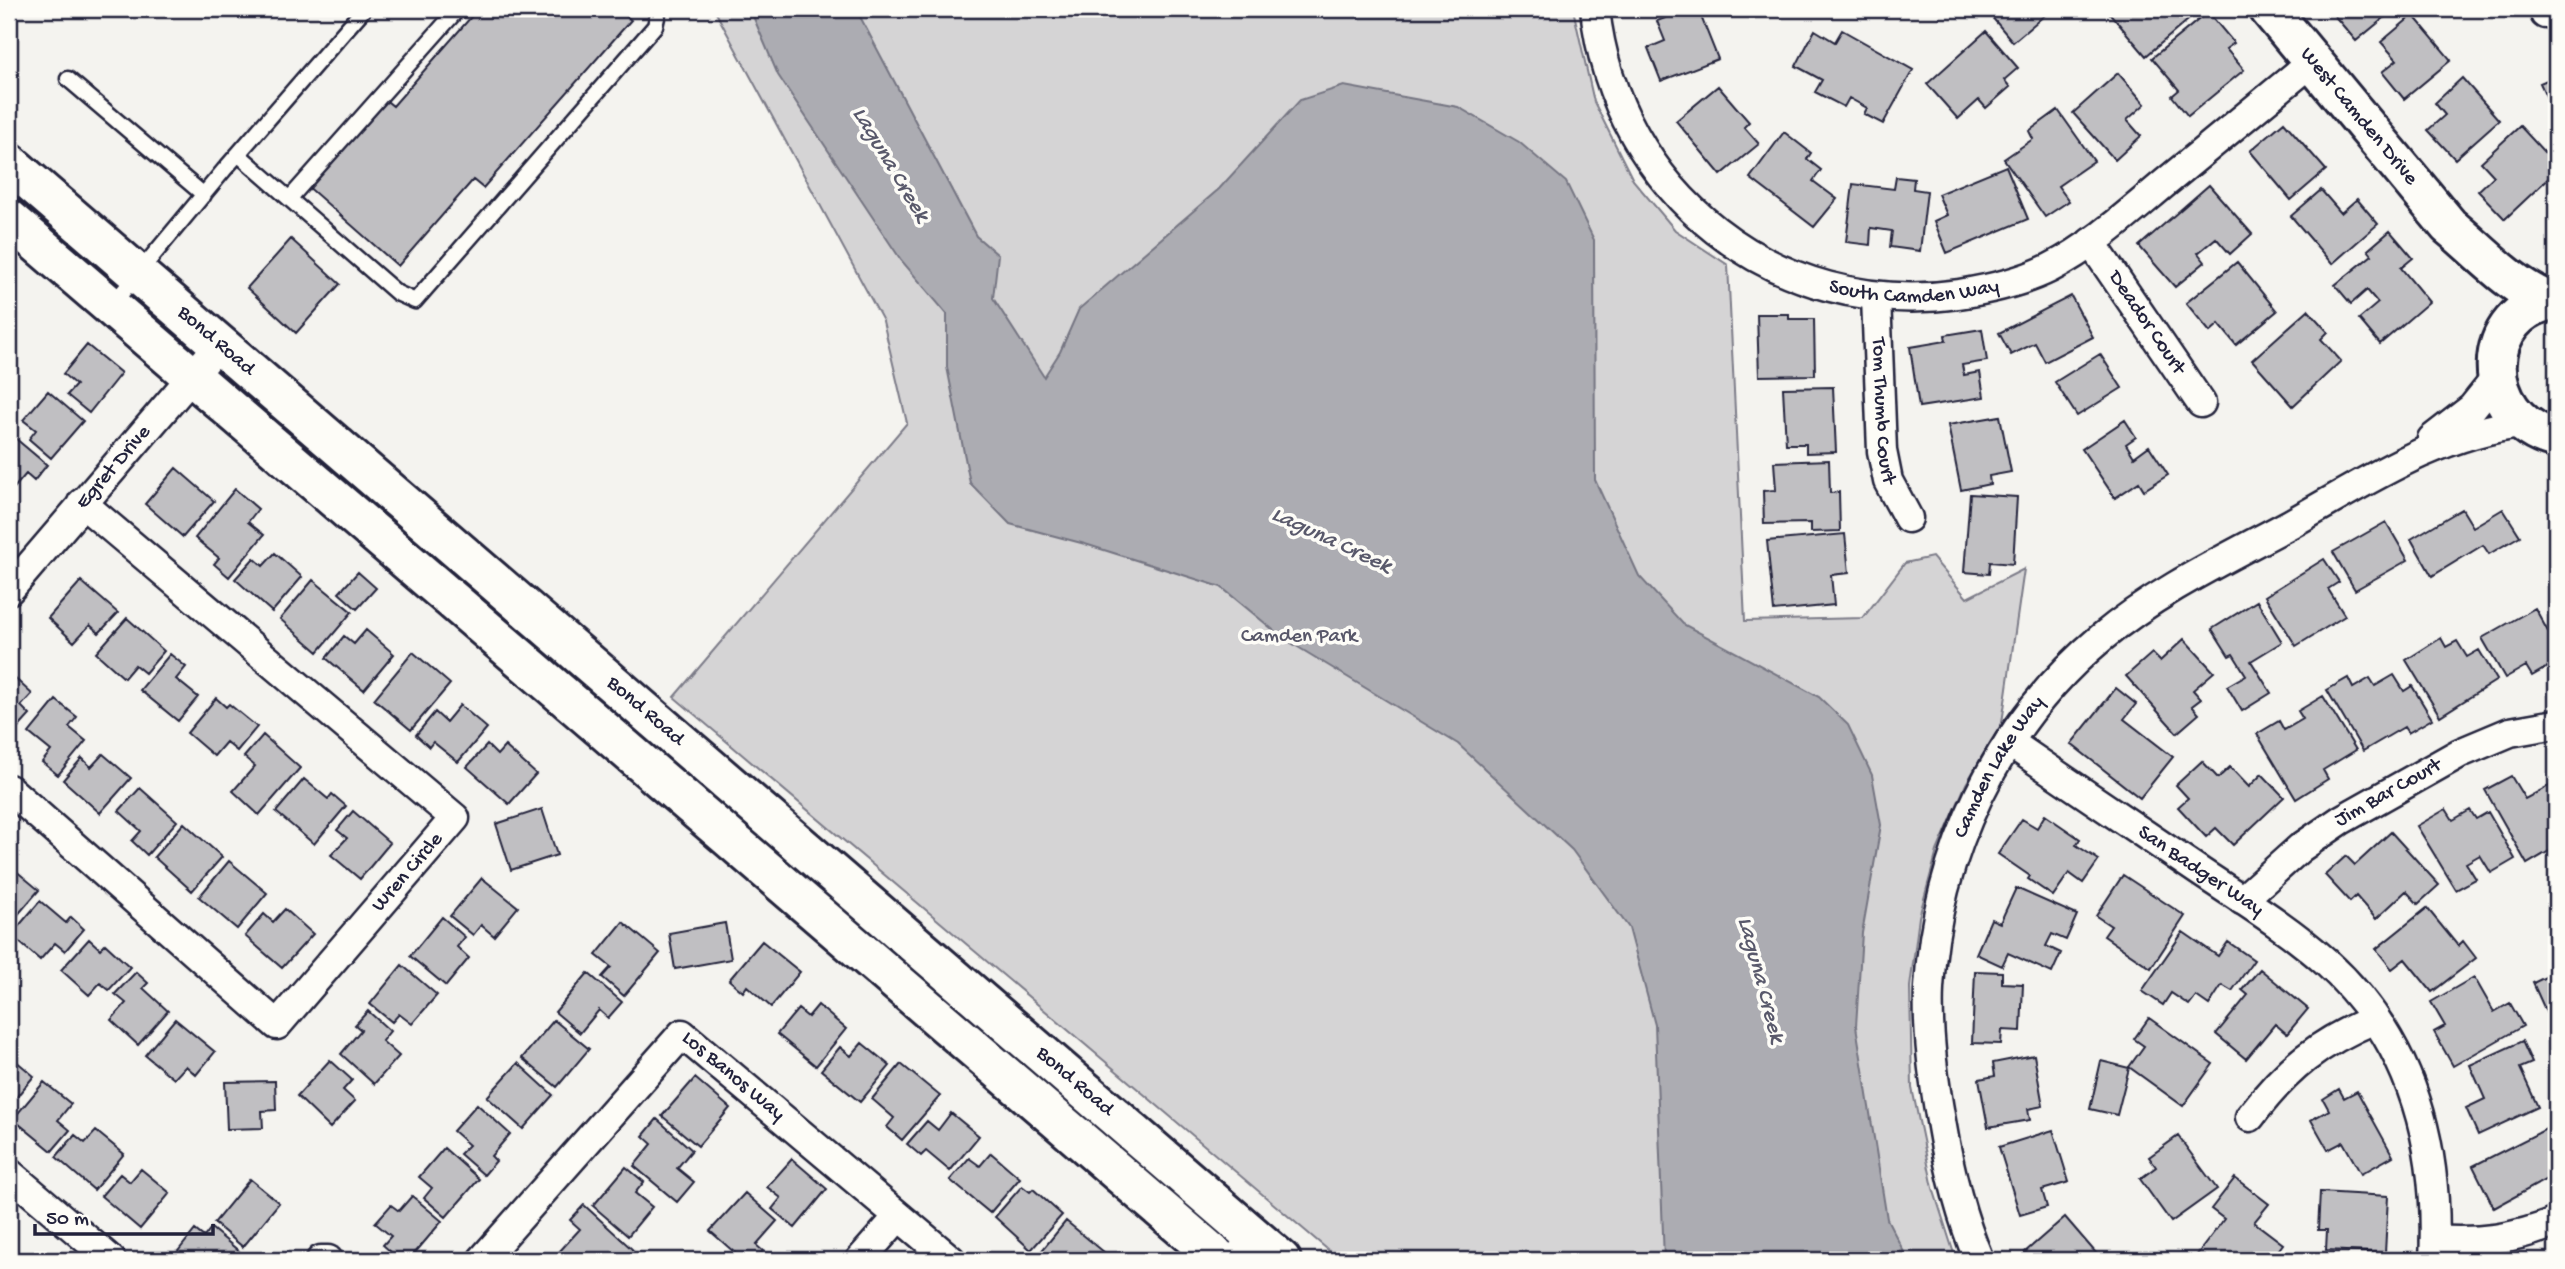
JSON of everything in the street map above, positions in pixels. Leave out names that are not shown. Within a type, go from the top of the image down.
[{"type":"main road","name":"West Camden Drive","points":[[2269,9],[2449,226],[2481,252],[2511,282],[2529,293],[2552,300]]},
{"type":"main road","name":"Bond Road","points":[[9,163],[1260,1253]]},
{"type":"main road","name":"Bond Road","points":[[9,219],[1220,1260]]},
{"type":"main road","name":"West Camden Drive","points":[[2449,226],[2465,261],[2491,300],[2502,340]]},
{"type":"main road","points":[[2539,431],[2510,411],[2501,395],[2496,365],[2502,340],[2521,315],[2552,300]]},
{"type":"street","name":"South Camden Way","points":[[1595,9],[1603,57],[1621,109],[1648,158],[1683,201],[1725,237],[1772,265],[1823,285],[1876,297],[1944,296],[2000,287],[2052,267],[2091,242],[2312,62]]},
{"type":"street","name":"Deador Court","points":[[2091,242],[2202,403]]},
{"type":"street","name":"Tom Thumb Court","points":[[1876,297],[1882,452],[1888,481],[1908,518]]},
{"type":"street","name":"Egret Drive","points":[[9,590],[219,345]]},
{"type":"street","name":"Camden Lake Way","points":[[2399,464],[2472,408],[2497,377]]},
{"type":"street","name":"Camden Lake Way","points":[[1979,1260],[1958,1205],[1950,1174],[1931,1053],[1929,989],[1934,938],[1944,888],[1959,839],[1980,792],[2008,742],[2063,674],[2100,639],[2140,608],[2399,464],[2484,429],[2539,431]]},
{"type":"street","name":"Wren Circle","points":[[9,789],[277,1025],[454,818],[82,503]]},
{"type":"street","name":"Jim Bar Court","points":[[2242,900],[2300,848],[2331,827],[2460,753],[2510,733],[2556,724]]},
{"type":"street","name":"San Badger Way","points":[[2008,742],[2305,944],[2328,964],[2375,1019],[2403,1068],[2423,1125],[2434,1184],[2435,1250]]},
{"type":"street","points":[[2250,1117],[2286,1073],[2306,1056],[2328,1041],[2375,1019]]},
{"type":"street","name":"Los Banos Way","points":[[482,1260],[682,1034],[951,1260]]},
{"type":"street","points":[[9,1173],[111,1260]]},
{"type":"street","points":[[860,1260],[898,1217]]},
{"type":"street","points":[[2435,1250],[2515,1237],[2556,1222]]},
{"type":"street","points":[[321,1260],[327,1260]]},
{"type":"lane","points":[[110,307],[364,9]]},
{"type":"lane","points":[[290,198],[458,9]]},
{"type":"lane","points":[[238,154],[397,293],[415,301],[655,26],[659,9]]},
{"type":"lane","points":[[68,79],[204,195]]},
{"type":"green space","name":"Camden Park","points":[[714,9],[1573,9],[1594,102],[1633,180],[1675,230],[1728,265],[1745,621],[1863,618],[1905,563],[1932,557],[1967,598],[2024,569],[2002,723],[1966,784],[1937,851],[1919,917],[1910,987],[1912,1088],[1933,1188],[1956,1260],[1340,1260],[674,697],[907,423],[883,321]]},
{"type":"water","name":"Laguna Creek","points":[[750,9],[856,9],[976,236],[998,255],[993,298],[1044,377],[1060,352],[1079,309],[1219,189],[1300,100],[1344,86],[1458,107],[1519,142],[1566,182],[1594,240],[1595,480],[1639,576],[1683,624],[1819,697],[1848,725],[1872,775],[1881,825],[1862,933],[1856,1026],[1887,1219],[1908,1260],[1664,1260],[1655,1025],[1629,928],[1572,850],[1458,744],[1283,638],[1221,587],[1085,544],[1010,524],[970,483],[947,367],[947,314],[901,260],[778,75]]},
{"type":"building","points":[[478,9],[618,9],[631,20],[483,188],[473,180],[398,266],[306,185],[383,98],[393,106]]},
{"type":"building","points":[[1689,9],[1698,9],[1718,59],[1661,81],[1648,48],[1665,41],[1657,21]]},
{"type":"building","points":[[1985,9],[2052,9],[2013,42]]},
{"type":"building","points":[[2106,9],[2201,9],[2146,56]]},
{"type":"building","points":[[2339,9],[2395,9],[2356,41],[2333,14]]},
{"type":"building","points":[[2208,12],[2234,43],[2226,49],[2244,70],[2188,116],[2172,96],[2179,90],[2152,58]]},
{"type":"building","points":[[2413,15],[2451,60],[2404,99],[2382,72],[2397,60],[2381,42]]},
{"type":"building","points":[[1815,30],[1835,42],[1842,30],[1913,70],[1883,124],[1864,114],[1867,108],[1849,98],[1844,107],[1815,92],[1822,80],[1796,66]]},
{"type":"building","points":[[1986,31],[2018,68],[2004,80],[2010,87],[1986,108],[1979,100],[1958,119],[1927,84]]},
{"type":"building","points":[[2118,73],[2145,104],[2127,120],[2141,136],[2115,160],[2073,113]]},
{"type":"building","points":[[2556,76],[2556,117],[2540,83]]},
{"type":"building","points":[[2462,78],[2499,120],[2455,159],[2428,130],[2445,115],[2435,103]]},
{"type":"building","points":[[1718,86],[1749,122],[1744,127],[1759,144],[1721,175],[1676,121]]},
{"type":"building","points":[[2058,110],[2094,161],[2058,186],[2069,201],[2045,217],[2004,159],[2033,139],[2029,131]]},
{"type":"building","points":[[2284,122],[2326,170],[2291,200],[2250,151]]},
{"type":"building","points":[[2520,126],[2556,165],[2556,171],[2505,219],[2478,191],[2494,176],[2481,162]]},
{"type":"building","points":[[1784,132],[1811,153],[1807,159],[1821,170],[1813,181],[1837,199],[1814,227],[1750,178]]},
{"type":"building","points":[[2006,166],[2028,219],[1947,253],[1934,221],[1947,215],[1938,194]]},
{"type":"building","points":[[1896,177],[1914,179],[1913,189],[1927,191],[1920,251],[1890,247],[1892,231],[1871,228],[1870,245],[1846,242],[1853,184],[1894,189]]},
{"type":"building","points":[[2209,185],[2252,234],[2230,254],[2216,238],[2198,253],[2205,262],[2175,287],[2139,246]]},
{"type":"building","points":[[2321,190],[2341,213],[2357,199],[2378,224],[2332,264],[2291,216]]},
{"type":"building","points":[[2390,231],[2413,258],[2401,268],[2429,302],[2380,344],[2359,319],[2378,303],[2367,290],[2351,304],[2335,285],[2372,255],[2368,250]]},
{"type":"building","points":[[291,239],[340,284],[296,333],[247,288]]},
{"type":"building","points":[[2237,262],[2277,311],[2236,345],[2219,324],[2210,332],[2186,303]]},
{"type":"building","points":[[2071,296],[2093,337],[2045,362],[2035,343],[2011,355],[1999,333]]},
{"type":"building","points":[[2308,310],[2328,332],[2321,339],[2341,361],[2293,406],[2252,360]]},
{"type":"building","points":[[1757,314],[1789,314],[1789,319],[1814,319],[1815,375],[1759,376]]},
{"type":"building","points":[[1982,329],[1987,361],[1962,365],[1964,375],[1980,372],[1984,397],[1919,407],[1910,347],[1946,341],[1945,335]]},
{"type":"building","points":[[87,345],[121,373],[89,413],[67,395],[76,385],[63,374]]},
{"type":"building","points":[[2100,354],[2122,388],[2077,416],[2055,382]]},
{"type":"building","points":[[1833,387],[1836,452],[1806,453],[1806,444],[1786,444],[1783,388]]},
{"type":"building","points":[[48,391],[83,421],[51,458],[29,439],[36,430],[23,420]]},
{"type":"building","points":[[2000,416],[2011,472],[1989,476],[1990,484],[1961,490],[1948,425]]},
{"type":"building","points":[[2125,420],[2136,437],[2126,444],[2134,457],[2149,446],[2168,475],[2144,490],[2139,482],[2115,498],[2082,449]]},
{"type":"building","points":[[9,433],[47,465],[34,481],[26,474],[9,494]]},
{"type":"building","points":[[1829,460],[1830,493],[1839,492],[1840,531],[1811,532],[1811,523],[1764,524],[1763,491],[1776,490],[1774,462]]},
{"type":"building","points":[[176,468],[214,501],[183,537],[145,504]]},
{"type":"building","points":[[235,489],[258,509],[248,522],[264,535],[229,577],[214,564],[219,558],[195,538]]},
{"type":"building","points":[[1970,494],[2017,497],[2013,564],[1990,562],[1989,574],[1964,572]]},
{"type":"building","points":[[2462,509],[2473,527],[2503,509],[2520,536],[2489,554],[2483,545],[2432,576],[2411,539]]},
{"type":"building","points":[[2386,522],[2408,560],[2355,590],[2333,552]]},
{"type":"building","points":[[1845,534],[1849,573],[1831,575],[1834,605],[1774,611],[1767,541]]},
{"type":"building","points":[[275,553],[302,577],[272,612],[235,579],[254,558],[263,566]]},
{"type":"building","points":[[2324,559],[2339,582],[2328,589],[2345,616],[2296,646],[2265,596]]},
{"type":"building","points":[[358,572],[376,588],[357,609],[339,593]]},
{"type":"building","points":[[313,580],[352,612],[318,652],[280,619]]},
{"type":"building","points":[[81,581],[118,613],[99,633],[90,625],[74,642],[48,618]]},
{"type":"building","points":[[2257,601],[2282,642],[2251,661],[2271,693],[2242,711],[2227,686],[2246,675],[2233,654],[2229,656],[2212,629]]},
{"type":"building","points":[[2535,608],[2556,646],[2556,662],[2532,676],[2526,666],[2505,678],[2482,638]]},
{"type":"building","points":[[127,618],[164,651],[145,673],[135,665],[124,678],[96,653]]},
{"type":"building","points":[[366,630],[394,654],[364,690],[326,658],[344,636],[354,644]]},
{"type":"building","points":[[2441,638],[2446,647],[2457,641],[2467,657],[2479,650],[2497,680],[2440,716],[2406,660]]},
{"type":"building","points":[[2184,639],[2214,672],[2193,690],[2201,699],[2192,706],[2199,714],[2177,733],[2126,676],[2152,653],[2160,661]]},
{"type":"building","points":[[413,652],[450,684],[411,730],[374,699]]},
{"type":"building","points":[[170,654],[186,667],[176,679],[198,697],[178,721],[140,690]]},
{"type":"building","points":[[9,673],[32,694],[21,706],[30,715],[11,736],[9,734]]},
{"type":"building","points":[[2394,675],[2404,691],[2412,686],[2432,719],[2408,733],[2404,727],[2363,751],[2327,690],[2348,678],[2353,688],[2370,678],[2375,686]]},
{"type":"building","points":[[2116,688],[2136,704],[2124,719],[2173,757],[2140,798],[2071,744]]},
{"type":"building","points":[[2323,696],[2356,750],[2323,770],[2328,779],[2296,799],[2257,734],[2279,721],[2284,730],[2303,719],[2298,711]]},
{"type":"building","points":[[216,698],[226,707],[229,704],[257,727],[237,751],[226,742],[214,756],[187,733]]},
{"type":"building","points":[[56,700],[77,717],[69,727],[86,741],[58,775],[42,762],[51,751],[29,733]]},
{"type":"building","points":[[460,705],[487,728],[458,762],[433,742],[429,747],[416,735],[435,712],[446,722]]},
{"type":"building","points":[[263,735],[300,768],[259,815],[233,791],[255,766],[244,757]]},
{"type":"building","points":[[487,745],[497,755],[505,746],[536,774],[509,804],[467,767]]},
{"type":"building","points":[[103,754],[131,778],[100,813],[63,780],[82,758],[91,767]]},
{"type":"building","points":[[2202,761],[2218,778],[2230,767],[2249,787],[2262,774],[2284,797],[2233,845],[2216,828],[2206,837],[2178,807],[2188,798],[2176,785]]},
{"type":"building","points":[[2511,776],[2525,799],[2556,782],[2556,847],[2527,864],[2485,790]]},
{"type":"building","points":[[304,779],[328,799],[332,794],[346,806],[314,844],[276,812]]},
{"type":"building","points":[[140,788],[177,821],[147,855],[132,841],[141,831],[119,811]]},
{"type":"building","points":[[542,809],[557,855],[511,870],[496,824]]},
{"type":"building","points":[[2446,809],[2453,820],[2470,810],[2476,819],[2488,812],[2515,859],[2491,873],[2480,855],[2466,863],[2476,879],[2456,890],[2417,826]]},
{"type":"building","points":[[353,811],[390,843],[360,879],[331,855],[347,838],[337,830]]},
{"type":"building","points":[[2045,815],[2080,839],[2076,845],[2099,860],[2083,883],[2069,873],[2053,896],[1998,854],[2022,819],[2037,828]]},
{"type":"building","points":[[184,823],[222,857],[192,891],[154,857]]},
{"type":"building","points":[[2391,832],[2439,885],[2418,904],[2406,891],[2376,919],[2356,896],[2350,902],[2325,875],[2346,856],[2355,865]]},
{"type":"building","points":[[229,861],[267,893],[237,929],[199,897]]},
{"type":"building","points":[[9,865],[39,890],[9,925]]},
{"type":"building","points":[[2123,875],[2185,916],[2151,968],[2104,936],[2111,926],[2096,916]]},
{"type":"building","points":[[482,878],[518,907],[494,936],[481,925],[473,935],[450,916]]},
{"type":"building","points":[[2016,888],[2077,915],[2066,940],[2052,934],[2046,946],[2061,953],[2052,973],[2008,953],[2002,966],[1976,954],[1991,919],[2000,923]]},
{"type":"building","points":[[40,901],[66,923],[71,917],[84,929],[65,951],[55,943],[40,960],[11,935]]},
{"type":"building","points":[[2427,908],[2458,946],[2463,941],[2476,958],[2432,992],[2405,959],[2392,969],[2376,949]]},
{"type":"building","points":[[285,909],[313,934],[282,968],[245,936],[264,914],[273,922]]},
{"type":"building","points":[[442,917],[465,937],[457,947],[469,958],[446,986],[410,956]]},
{"type":"building","points":[[623,922],[660,953],[624,996],[602,977],[611,967],[596,955]]},
{"type":"building","points":[[725,923],[731,959],[675,969],[669,933]]},
{"type":"building","points":[[2183,932],[2218,956],[2228,942],[2254,960],[2232,991],[2222,985],[2209,1005],[2196,996],[2189,1005],[2171,993],[2163,1005],[2142,991]]},
{"type":"building","points":[[89,939],[100,949],[105,944],[130,967],[109,990],[100,983],[89,995],[61,970]]},
{"type":"building","points":[[762,941],[800,972],[771,1007],[747,986],[743,992],[729,980]]},
{"type":"building","points":[[402,965],[437,995],[412,1024],[399,1014],[392,1022],[370,1004]]},
{"type":"building","points":[[2260,969],[2308,1009],[2287,1034],[2275,1024],[2246,1059],[2216,1034],[2248,995],[2242,990]]},
{"type":"building","points":[[1975,971],[2002,972],[2002,983],[2023,984],[2021,1031],[2002,1030],[2001,1044],[1972,1043]]},
{"type":"building","points":[[136,972],[148,983],[143,988],[168,1011],[138,1045],[111,1020],[126,1003],[115,994]]},
{"type":"building","points":[[2556,972],[2556,1034],[2533,983]]},
{"type":"building","points":[[588,973],[622,1002],[608,1018],[599,1010],[580,1033],[555,1012]]},
{"type":"building","points":[[2474,977],[2494,1012],[2510,1003],[2523,1026],[2453,1066],[2434,1032],[2445,1026],[2431,1002]]},
{"type":"building","points":[[818,1005],[846,1029],[816,1066],[777,1034],[798,1009],[808,1017]]},
{"type":"building","points":[[368,1011],[390,1031],[382,1041],[399,1056],[374,1084],[341,1054],[361,1030],[355,1025]]},
{"type":"building","points":[[2149,1018],[2213,1064],[2183,1106],[2129,1067],[2144,1046],[2134,1039]]},
{"type":"building","points":[[175,1019],[215,1052],[196,1075],[186,1066],[174,1079],[145,1055]]},
{"type":"building","points":[[554,1020],[589,1049],[557,1087],[522,1058]]},
{"type":"building","points":[[2522,1041],[2532,1063],[2520,1068],[2538,1107],[2478,1135],[2466,1108],[2485,1099],[2470,1065]]},
{"type":"building","points":[[862,1043],[890,1066],[860,1102],[821,1070],[840,1047],[851,1056]]},
{"type":"building","points":[[9,1055],[34,1076],[9,1106]]},
{"type":"building","points":[[2034,1055],[2043,1106],[2028,1109],[2030,1120],[1988,1127],[1979,1079],[1995,1076],[1993,1063]]},
{"type":"building","points":[[330,1060],[352,1080],[343,1090],[355,1101],[330,1128],[297,1096]]},
{"type":"building","points":[[2101,1061],[2129,1068],[2117,1115],[2090,1109]]},
{"type":"building","points":[[518,1063],[553,1095],[523,1129],[487,1097]]},
{"type":"building","points":[[901,1064],[940,1096],[902,1140],[887,1127],[894,1118],[872,1099]]},
{"type":"building","points":[[695,1078],[730,1108],[698,1146],[662,1116]]},
{"type":"building","points":[[275,1081],[276,1110],[262,1111],[263,1128],[227,1129],[225,1082]]},
{"type":"building","points":[[44,1082],[71,1104],[58,1120],[70,1130],[52,1151],[13,1119]]},
{"type":"building","points":[[2339,1089],[2344,1098],[2357,1091],[2393,1156],[2361,1174],[2343,1142],[2328,1150],[2311,1120],[2329,1110],[2323,1099]]},
{"type":"building","points":[[477,1104],[510,1134],[491,1156],[496,1161],[484,1175],[460,1154],[469,1145],[453,1131]]},
{"type":"building","points":[[951,1113],[979,1136],[950,1171],[926,1151],[921,1156],[907,1144],[927,1121],[938,1130]]},
{"type":"building","points":[[657,1119],[692,1150],[677,1168],[694,1182],[677,1202],[634,1166],[652,1144],[643,1136]]},
{"type":"building","points":[[2556,1124],[2556,1174],[2494,1208],[2473,1166]]},
{"type":"building","points":[[2053,1130],[2069,1182],[2042,1190],[2047,1207],[2020,1215],[1999,1147]]},
{"type":"building","points":[[96,1131],[124,1154],[94,1190],[56,1157],[75,1135],[85,1143]]},
{"type":"building","points":[[2178,1136],[2217,1189],[2171,1222],[2140,1179],[2156,1167],[2149,1157]]},
{"type":"building","points":[[444,1148],[479,1179],[446,1217],[424,1198],[432,1188],[419,1177]]},
{"type":"building","points":[[991,1153],[1020,1178],[990,1213],[950,1180],[969,1158],[980,1166]]},
{"type":"building","points":[[792,1159],[827,1189],[795,1228],[772,1209],[781,1198],[767,1187]]},
{"type":"building","points":[[626,1167],[644,1182],[635,1193],[652,1207],[628,1236],[593,1206]]},
{"type":"building","points":[[141,1169],[170,1193],[140,1229],[101,1196],[120,1174],[130,1182]]},
{"type":"building","points":[[2235,1178],[2269,1204],[2254,1222],[2283,1244],[2271,1260],[2193,1260],[2224,1219],[2211,1209]]},
{"type":"building","points":[[250,1179],[279,1203],[243,1247],[214,1223]]},
{"type":"building","points":[[1022,1186],[1030,1192],[1033,1189],[1062,1215],[1031,1250],[995,1217]]},
{"type":"building","points":[[2320,1192],[2388,1196],[2385,1253],[2326,1250],[2327,1230],[2318,1230]]},
{"type":"building","points":[[745,1193],[777,1221],[756,1245],[763,1251],[754,1260],[743,1260],[710,1231]]},
{"type":"building","points":[[412,1196],[442,1221],[409,1260],[400,1260],[383,1245],[391,1236],[375,1223],[391,1205],[399,1211]]},
{"type":"building","points":[[584,1205],[633,1250],[624,1260],[606,1260],[602,1257],[599,1260],[569,1260],[559,1252],[580,1229],[570,1220]]},
{"type":"building","points":[[2065,1217],[2102,1260],[2032,1260],[2025,1252]]},
{"type":"building","points":[[1066,1221],[1104,1252],[1097,1260],[1047,1260],[1039,1254]]},
{"type":"building","points":[[211,1228],[240,1252],[234,1260],[171,1260],[195,1230],[204,1237]]}]
